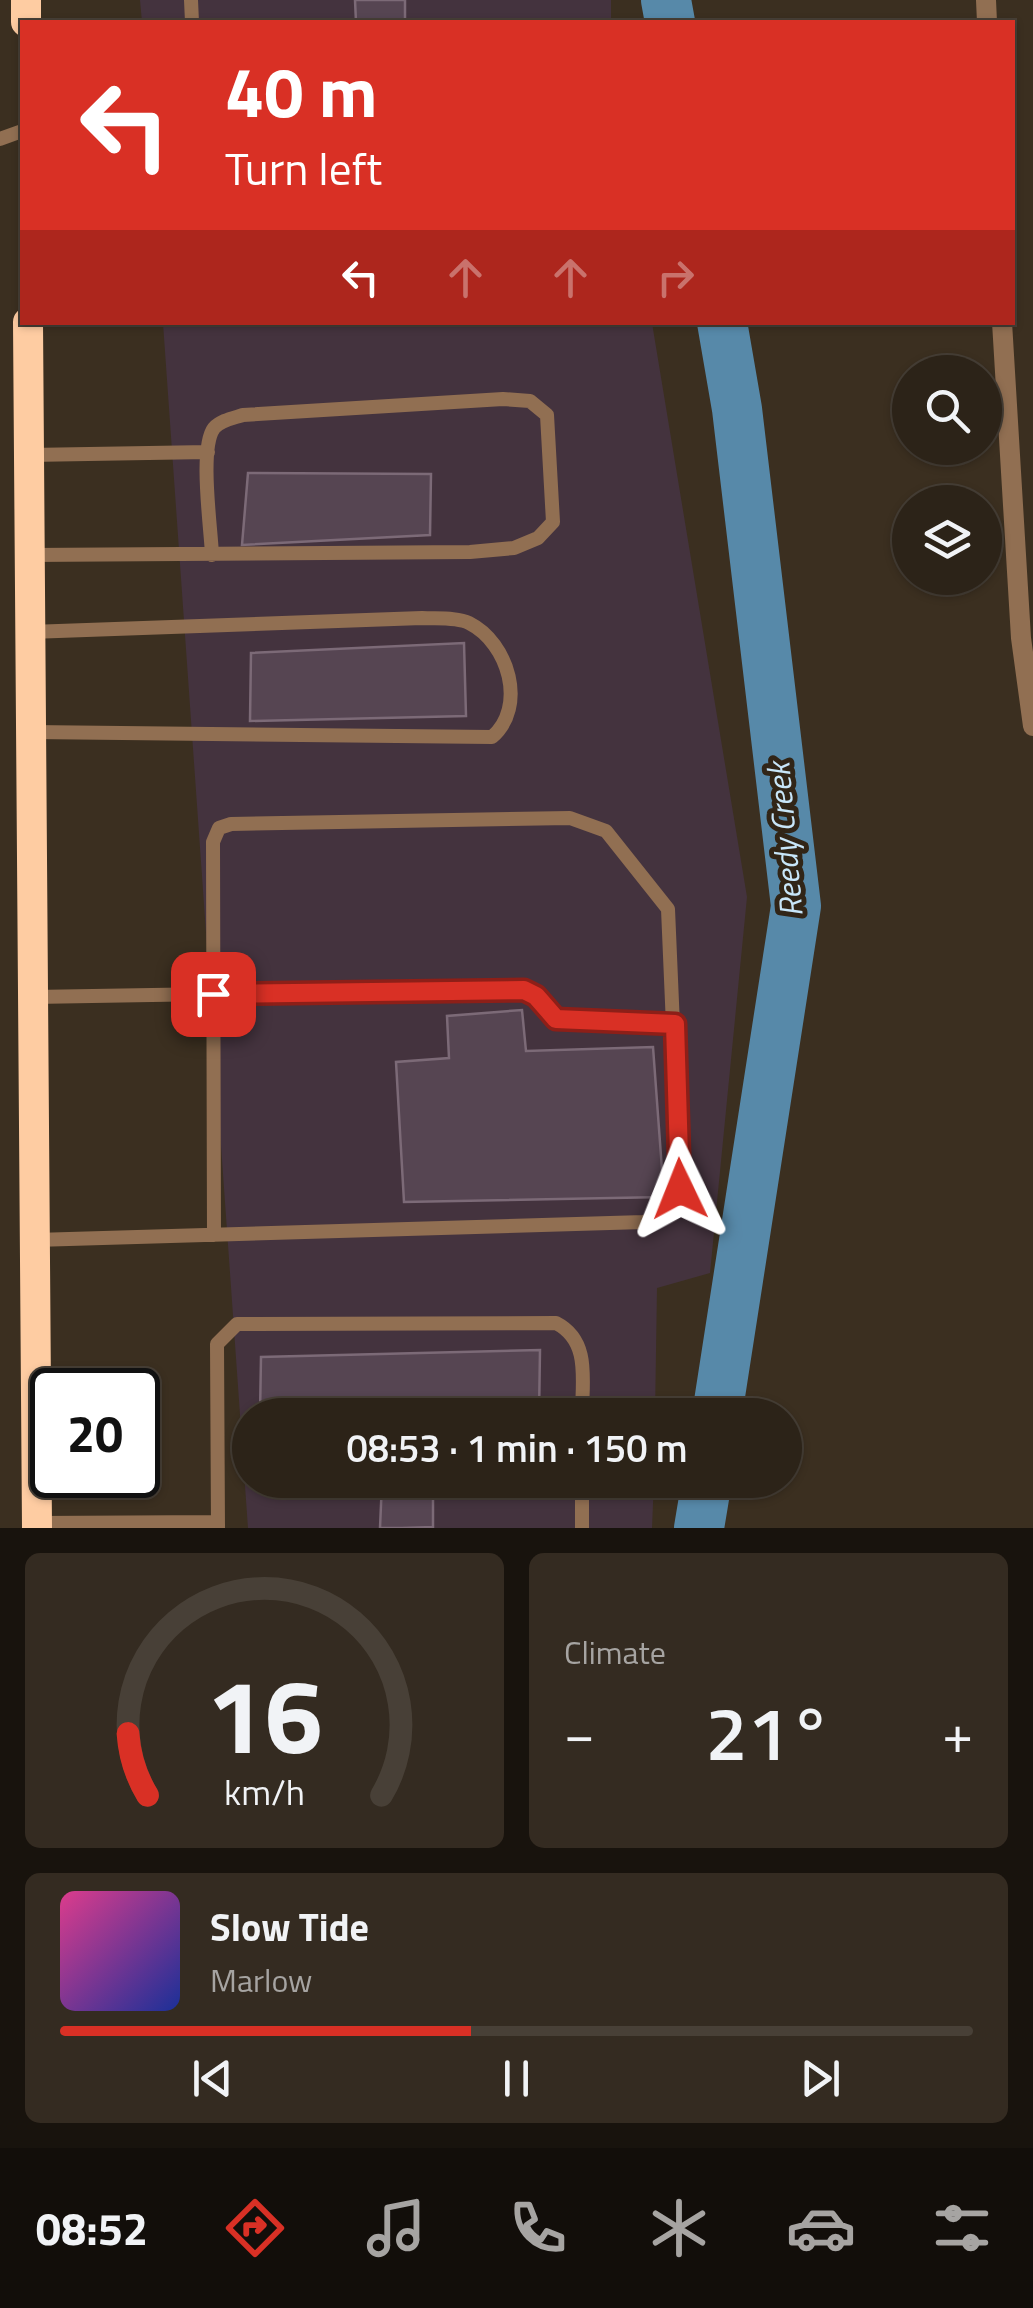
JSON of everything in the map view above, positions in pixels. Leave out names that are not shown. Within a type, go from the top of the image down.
[{"type":"highway","points":[[28,325],[36,1525]]},
{"type":"street","points":[[1002,325],[1021,638],[1033,726]]},
{"type":"lane","points":[[30,555],[212,555],[451,553],[514,548],[538,538],[553,522],[553,468],[546,415],[530,401],[503,400],[243,415],[212,430],[208,452],[212,555]]},
{"type":"lane","points":[[29,455],[208,452]]},
{"type":"lane","points":[[30,632],[467,621],[491,638],[507,668],[512,701],[504,727],[492,738],[31,732]]},
{"type":"lane","points":[[34,1240],[214,1235],[644,1222],[662,1216],[680,1189],[675,1024],[664,899],[606,831],[570,818],[225,825],[213,842],[214,1235]]},
{"type":"lane","points":[[33,997],[524,990],[536,996],[556,1019],[675,1024]]},
{"type":"lane","points":[[36,1525],[218,1525],[216,1344],[237,1324],[556,1323],[568,1329],[582,1349],[582,1398]]},
{"type":"lane","points":[[582,1498],[582,1528]]},
{"type":"shaded area","points":[[140,0],[611,0],[611,20],[142,20]]},
{"type":"shaded area","points":[[163,325],[652,325],[747,897],[710,1273],[657,1288],[655,1398],[239,1398]]},
{"type":"shaded area","points":[[246,1498],[653,1498],[652,1528],[248,1528]]},
{"type":"building","points":[[355,0],[405,0],[405,20],[356,20]]},
{"type":"building","points":[[248,473],[431,474],[430,535],[242,545]]},
{"type":"building","points":[[464,643],[466,716],[250,721],[251,653]]},
{"type":"building","points":[[522,1010],[526,1051],[653,1047],[664,1197],[404,1202],[396,1062],[449,1058],[447,1016]]},
{"type":"building","points":[[540,1350],[539,1398],[260,1398],[261,1357]]},
{"type":"building","points":[[381,1498],[433,1498],[433,1527],[380,1528]]},
{"type":"waterway","name":"Reedy Creek","points":[[666,0],[670,20]]},
{"type":"waterway","name":"Reedy Creek","points":[[720,1398],[796,906],[737,409],[723,325]]},
{"type":"waterway","name":"Reedy Creek","points":[[699,1528],[704,1498]]},
{"type":"route","points":[[213,994],[524,990],[536,996],[556,1019],[675,1024],[680,1189]]}]
